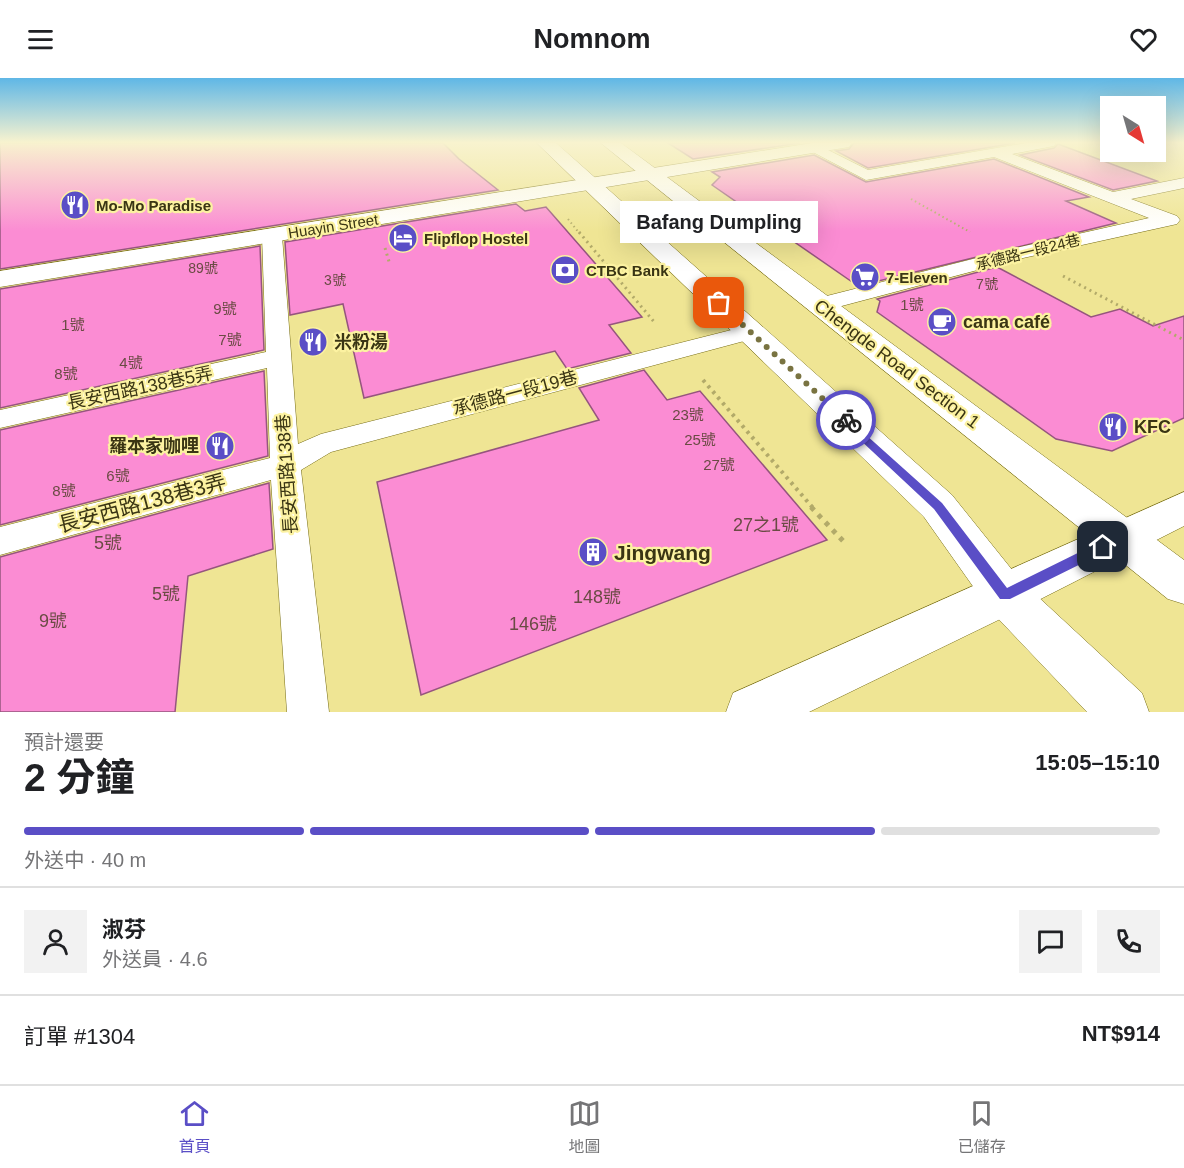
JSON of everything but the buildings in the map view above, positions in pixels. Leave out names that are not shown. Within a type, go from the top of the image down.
[{"type":"main road","points":[[578,173],[938,506],[1005,595],[1124,712]]},
{"type":"main road","name":"Huayin Street","points":[[0,279],[648,173]]},
{"type":"main road","name":"Chengde Road Section 1","points":[[648,173],[1184,585]]},
{"type":"main road","points":[[752,712],[1005,595],[1184,508]]},
{"type":"lane","points":[[862,173],[866,175],[879,173]]},
{"type":"lane","points":[[1050,173],[1176,222]]},
{"type":"lane","points":[[1113,197],[1184,183]]},
{"type":"lane","name":"承德路一段24巷","points":[[819,305],[1017,254],[1176,222]]},
{"type":"lane","name":"長安西路138巷","points":[[272,236],[285,465],[308,712]]},
{"type":"lane","name":"承德路一段19巷","points":[[285,465],[321,444],[751,332]]},
{"type":"lane","name":"長安西路138巷5弄","points":[[0,418],[280,357]]},
{"type":"lane","name":"長安西路138巷3弄","points":[[0,541],[285,465]]},
{"type":"path","points":[[866,175],[1184,340]]},
{"type":"way so far","points":[[719,303],[846,420]]},
{"type":"place","name":"Mo-Mo Paradise","points":[[75,205]]},
{"type":"place","name":"Flipflop Hostel","points":[[403,238]]},
{"type":"place","name":"CTBC Bank","points":[[565,270]]},
{"type":"place","name":"7-Eleven","points":[[865,277]]},
{"type":"place","name":"Bafang Dumpling","points":[[719,303]]},
{"type":"place","name":"cama café","points":[[942,322]]},
{"type":"place","name":"米粉湯","points":[[313,342]]},
{"type":"place","name":"KFC","points":[[1113,427]]},
{"type":"place","name":"羅本家咖哩","points":[[220,446]]},
{"type":"place","name":"Jingwang","points":[[593,552]]},
{"type":"route","points":[[846,420],[938,506],[1005,595],[1103,547]]}]
